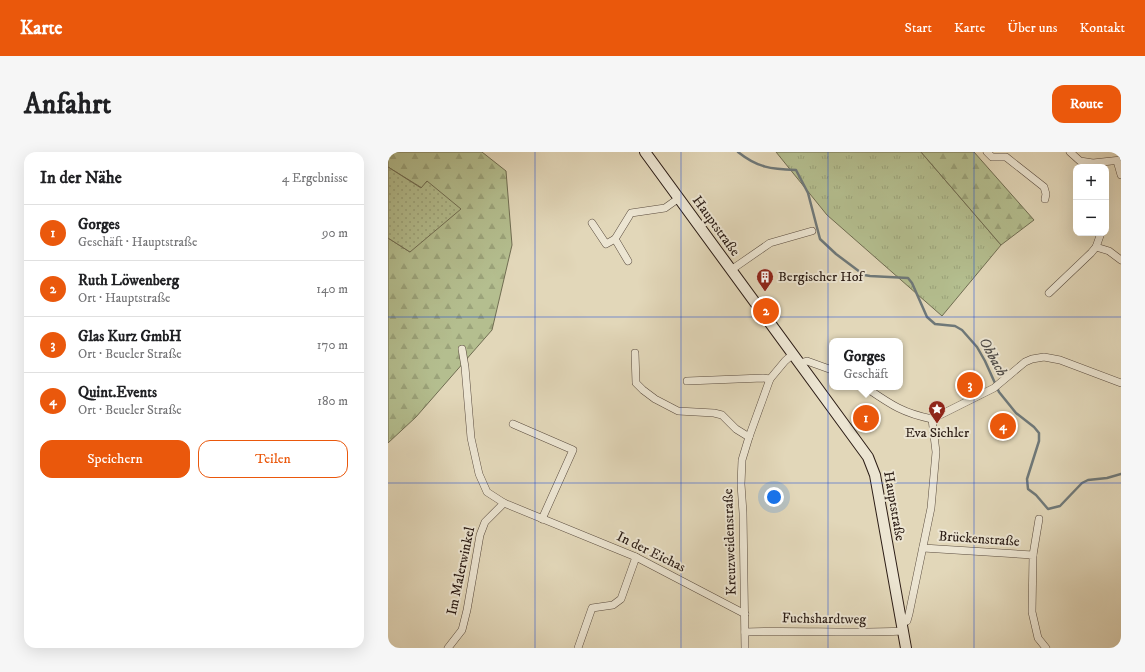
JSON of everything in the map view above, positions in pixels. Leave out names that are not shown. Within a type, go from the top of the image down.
[{"type":"main road","name":"Hauptstraße","points":[[645,152],[868,457],[872,466],[906,648]]},
{"type":"street","points":[[987,152],[992,157],[1006,157],[1044,187],[1046,194],[1045,200]]},
{"type":"street","points":[[1070,152],[1080,161],[1093,164],[1119,160],[1121,175]]},
{"type":"street","name":"Hauptstraße","points":[[614,239],[631,214],[665,208],[679,198]]},
{"type":"street","points":[[592,223],[606,244],[614,239],[628,261]]},
{"type":"street","name":"Hauptstraße","points":[[731,270],[770,243],[812,231]]},
{"type":"street","points":[[1049,293],[1096,246],[1100,236]]},
{"type":"street","points":[[1096,246],[1109,251],[1121,260]]},
{"type":"street","name":"In der Eichas","points":[[462,349],[471,438],[478,474],[487,492],[504,503],[636,557],[745,614]]},
{"type":"street","points":[[636,353],[636,383],[655,399],[678,411],[714,413],[722,415],[736,429],[749,437]]},
{"type":"street","name":"Kreuzweidenstraße","points":[[745,648],[746,632],[743,513],[740,484],[742,460],[770,379],[793,354]]},
{"type":"street","points":[[869,390],[896,408],[915,416],[932,419],[996,386],[1026,362],[1032,359],[1044,357],[1060,360],[1121,384]]},
{"type":"street","points":[[800,363],[807,361],[829,369]]},
{"type":"street","points":[[687,381],[770,379]]},
{"type":"street","points":[[903,627],[909,614],[931,508],[936,452],[932,419]]},
{"type":"street","points":[[513,424],[573,450],[542,519]]},
{"type":"street","name":"Im Malerwinkel","points":[[448,648],[462,630],[480,535],[485,522],[504,503]]},
{"type":"street","name":"Brückenstraße","points":[[1039,519],[1033,555],[1032,612],[1038,638],[1046,648]]},
{"type":"street","name":"Brückenstraße","points":[[923,548],[1033,555]]},
{"type":"street","points":[[578,648],[592,608],[613,605],[621,599],[636,557]]},
{"type":"street","name":"Fuchshardtweg","points":[[746,632],[875,633],[903,627]]},
{"type":"green space","points":[[388,152],[482,152],[506,171],[512,245],[492,330],[416,417],[388,443],[388,238],[410,252],[427,181],[422,188],[388,167]]},
{"type":"green space","points":[[776,152],[921,152],[1001,245],[942,316],[827,215]]},
{"type":"green space","points":[[921,152],[974,152],[1034,220],[1001,245]]},
{"type":"green space","points":[[388,167],[421,188],[427,181],[461,209],[410,252],[388,238]]},
{"type":"waterway","name":"Ohbach","points":[[738,152],[765,167],[796,170],[808,193],[820,239],[836,254],[864,275],[908,278],[912,283],[927,317],[935,324],[955,326],[962,330],[977,347],[999,392],[1016,413],[1034,427],[1039,433],[1039,441],[1027,479],[1028,489],[1036,495],[1048,509],[1060,506],[1082,483],[1088,480],[1107,478],[1121,474]]},
{"type":"place","name":"Bergischer Hof","points":[[765,292]]},
{"type":"place","name":"Ruth Löwenberg","points":[[766,311]]},
{"type":"place","name":"Glas Kurz GmbH","points":[[970,385]]},
{"type":"place","name":"Gorges","points":[[866,418]]},
{"type":"place","name":"Eva Sichler","points":[[937,424]]},
{"type":"place","name":"Quint.Events","points":[[1003,426]]}]
